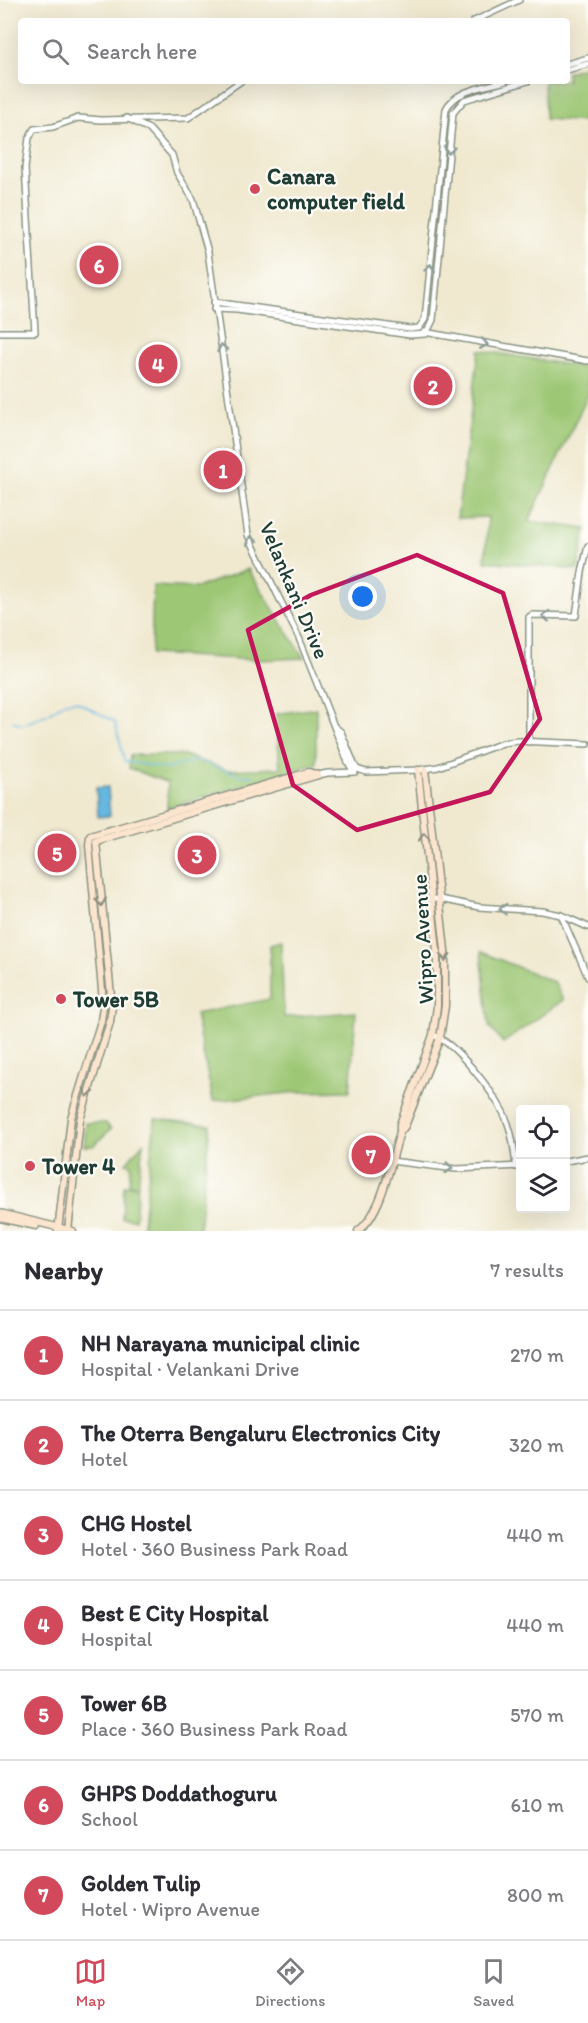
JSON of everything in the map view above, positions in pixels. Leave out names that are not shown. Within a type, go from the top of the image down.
[{"type":"main road","name":"Wipro Avenue","points":[[400,1132],[405,1126],[437,1037],[445,1006],[445,950],[440,898],[422,771]]},
{"type":"main road","name":"Wipro Avenue","points":[[358,1231],[376,1211],[400,1132],[400,1124],[437,1037],[437,951],[430,900],[422,771]]},
{"type":"main road","points":[[58,1230],[71,1118],[101,1021],[103,1006],[90,836],[309,772],[318,775]]},
{"type":"main road","points":[[0,1218],[69,1231],[80,1120],[110,1022],[112,1006],[96,841],[318,775]]},
{"type":"main road","points":[[0,1213],[58,1230]]},
{"type":"street","points":[[480,18],[519,0]]},
{"type":"street","points":[[570,63],[588,58]]},
{"type":"street","points":[[570,69],[588,64]]},
{"type":"street","points":[[0,332],[35,332],[25,168],[29,138],[34,129],[53,127],[78,118],[101,120],[192,117],[237,84]]},
{"type":"street","points":[[420,327],[425,319],[446,110],[453,99],[464,93],[496,84]]},
{"type":"street","points":[[428,332],[432,320],[453,113],[464,100],[518,84]]},
{"type":"street","points":[[446,110],[453,113]]},
{"type":"street","name":"Velankani Drive","points":[[127,118],[149,129],[172,155],[177,173],[193,199],[208,252],[248,536],[297,633],[353,771]]},
{"type":"street","points":[[214,306],[410,329],[420,327],[428,332]]},
{"type":"street","points":[[214,306],[410,335],[428,332],[588,361]]},
{"type":"street","points":[[529,742],[529,617],[532,615],[576,616],[588,546]]},
{"type":"street","points":[[335,727],[341,732],[357,769],[366,772],[391,773]]},
{"type":"street","points":[[529,742],[553,746],[588,746]]},
{"type":"street","points":[[318,775],[353,771],[365,775],[438,769],[503,746],[529,742],[588,746]]},
{"type":"street","points":[[339,772],[347,768],[349,764]]},
{"type":"street","points":[[430,900],[440,898],[478,907],[530,910],[561,915],[588,927]]},
{"type":"street","points":[[561,915],[588,977]]},
{"type":"street","points":[[437,1037],[469,1064],[503,1112],[513,1140],[517,1159]]},
{"type":"street","points":[[570,1160],[588,1157]]},
{"type":"street","points":[[391,1161],[456,1169],[516,1167]]},
{"type":"highlighted area","points":[[417,555],[503,593],[540,719],[490,792],[357,830],[293,785],[248,630],[311,595]]},
{"type":"green space","points":[[588,66],[588,122],[545,119],[544,84],[570,84],[570,71]]},
{"type":"green space","points":[[479,350],[588,368],[588,395],[529,521],[586,529],[578,570],[485,561],[488,517],[457,518]]},
{"type":"green space","points":[[248,569],[304,658],[259,660],[151,654],[153,586],[196,588]]},
{"type":"green space","points":[[316,708],[316,764],[167,808],[168,783],[129,768],[130,755],[184,755],[227,770],[280,768],[276,714]]},
{"type":"green space","points":[[281,942],[284,1017],[356,1012],[350,1091],[297,1092],[213,1101],[195,1014],[270,999],[270,945]]},
{"type":"green space","points":[[481,952],[554,982],[563,1000],[503,1043],[489,1026]]},
{"type":"green space","points":[[155,1119],[210,1125],[199,1231],[142,1231]]},
{"type":"green space","points":[[86,1123],[106,1123],[111,1129],[93,1146],[84,1146]]},
{"type":"green space","points":[[143,1143],[138,1185],[129,1184],[131,1164],[126,1163]]},
{"type":"green space","points":[[124,1185],[138,1186],[135,1219],[122,1218]]},
{"type":"water","points":[[108,787],[110,816],[98,817],[96,788]]},
{"type":"waterway","points":[[13,721],[22,725],[48,714],[65,702],[76,701],[115,722],[124,761],[167,769],[197,760],[242,776],[254,776]]},
{"type":"place","name":"Canara computer field","points":[[255,189]]},
{"type":"place","name":"GHPS Doddathoguru","points":[[99,265]]},
{"type":"place","name":"Best E City Hospital","points":[[158,364]]},
{"type":"place","name":"The Oterra Bengaluru Electronics City","points":[[433,386]]},
{"type":"place","name":"NH Narayana municipal clinic","points":[[223,470]]},
{"type":"place","name":"Tower 6B","points":[[57,853]]},
{"type":"place","name":"CHG Hostel","points":[[197,855]]},
{"type":"place","name":"Tower 5B","points":[[61,999]]},
{"type":"place","name":"Golden Tulip","points":[[371,1155]]},
{"type":"place","name":"Tower 4","points":[[30,1166]]}]
